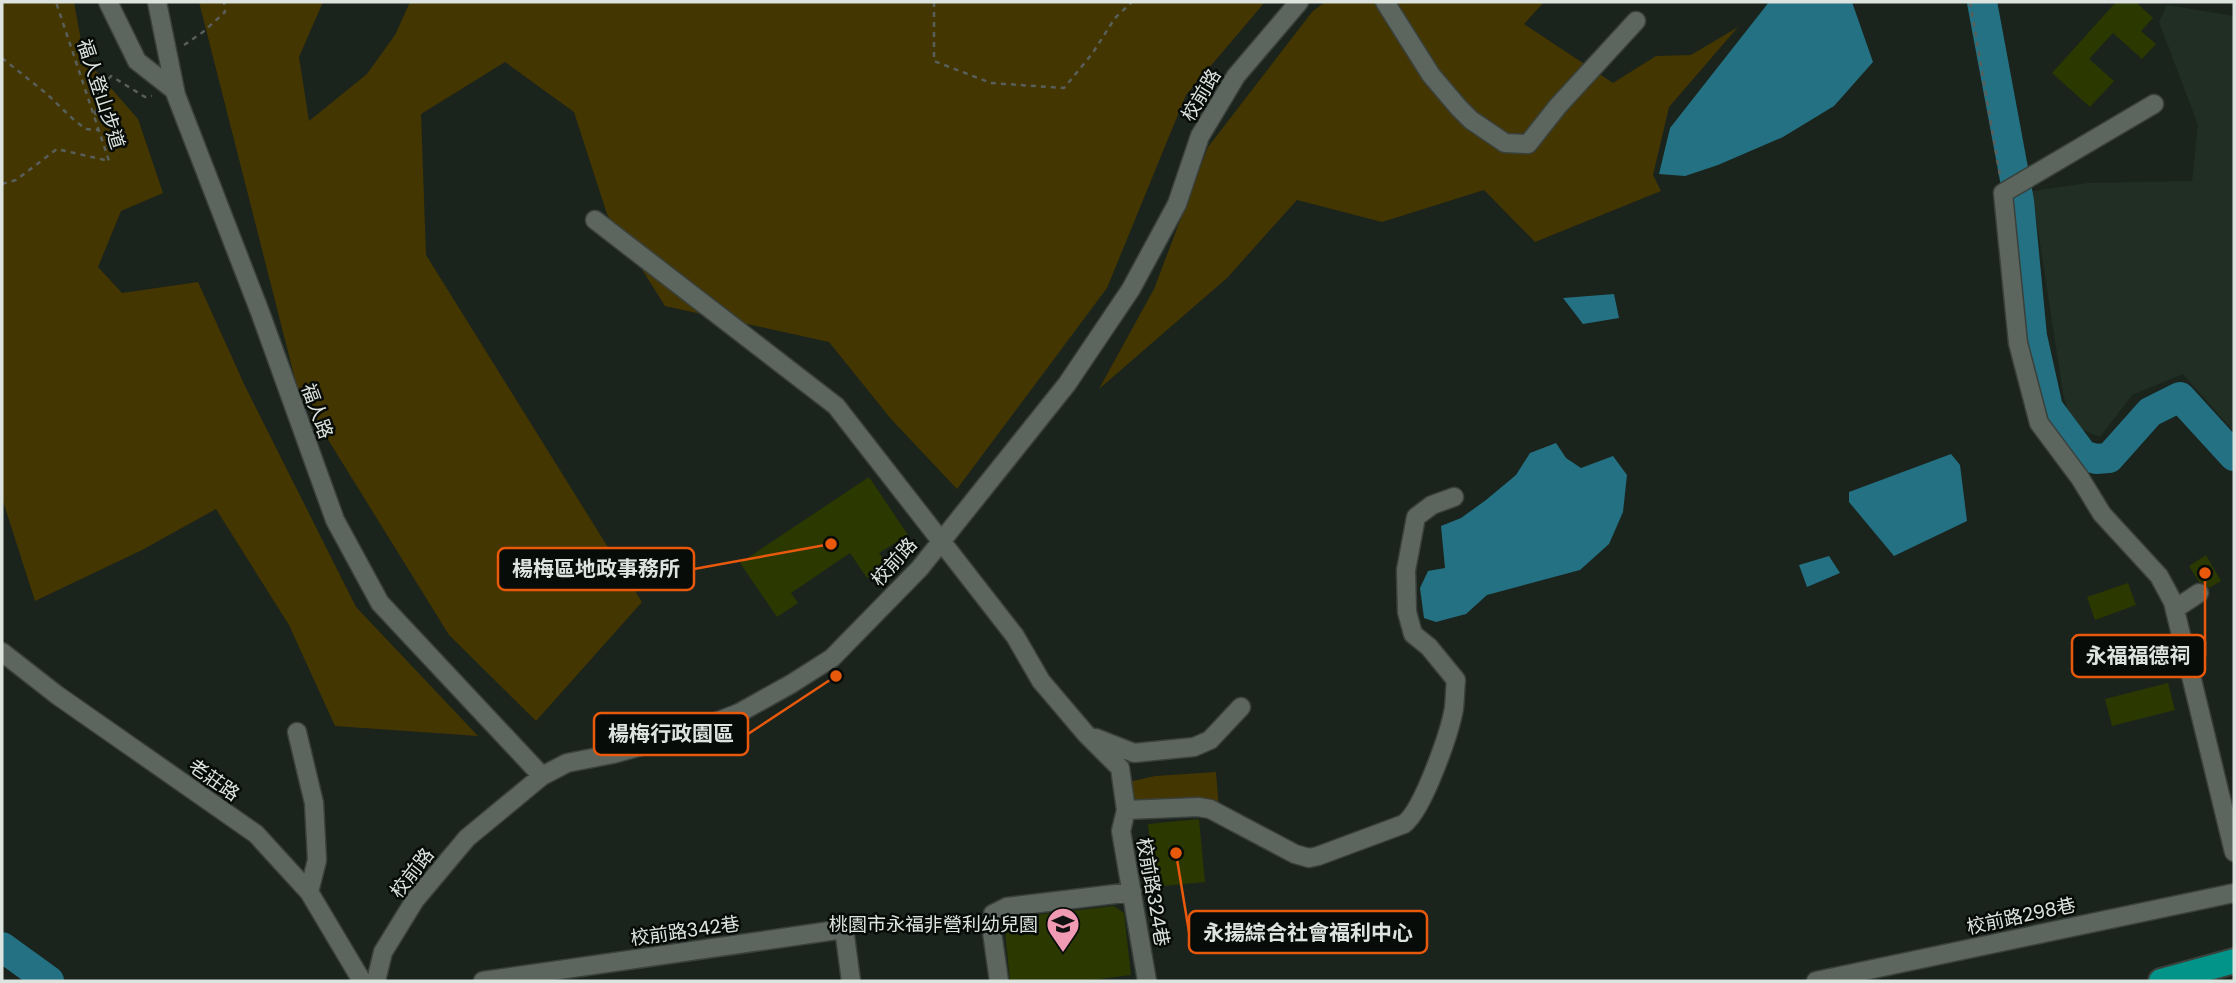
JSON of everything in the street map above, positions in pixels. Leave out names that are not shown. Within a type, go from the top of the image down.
[{"type":"highway","points":[[2161,981],[2234,961]]},
{"type":"street","points":[[108,2],[137,61],[175,92]]},
{"type":"street","name":"福人路","points":[[157,2],[175,92],[341,532],[380,603],[542,776]]},
{"type":"street","name":"校前路","points":[[376,981],[383,952],[415,900],[467,838],[542,776],[566,763],[613,754],[688,733],[738,713],[791,684],[832,658],[920,568],[1067,384],[1131,289],[1177,204],[1200,135],[1236,76],[1299,2]]},
{"type":"street","points":[[1385,2],[1431,75],[1445,92],[1471,120],[1505,143],[1528,144],[1558,106],[1636,21]]},
{"type":"street","points":[[2154,104],[2003,194],[2018,343],[2039,423],[2080,478],[2102,514],[2159,576],[2175,609],[2234,852]]},
{"type":"street","name":"校前路324巷","points":[[595,220],[836,406],[1015,636],[1041,681],[1086,734],[1120,768],[1126,810],[1121,831],[1147,981]]},
{"type":"street","points":[[1126,810],[1198,807],[1210,809],[1296,854],[1309,858],[1404,824],[1410,819],[1422,798],[1454,709],[1455,680],[1429,647],[1413,634],[1407,612],[1406,569],[1416,517],[1432,505],[1454,497]]},
{"type":"street","points":[[2175,609],[2199,593]]},
{"type":"street","name":"老莊路","points":[[2,652],[57,695],[256,834],[309,892],[362,981]]},
{"type":"street","points":[[1086,734],[1134,753],[1194,747],[1210,740],[1241,707]]},
{"type":"street","points":[[298,732],[314,803],[317,860],[309,892]]},
{"type":"street","points":[[999,981],[992,933],[993,914],[1007,907],[1132,892]]},
{"type":"street","name":"校前路298巷","points":[[1816,981],[2234,893]]},
{"type":"street","name":"校前路342巷","points":[[483,981],[836,930],[843,932]]},
{"type":"street","points":[[843,932],[851,981]]},
{"type":"path","name":"福人登山步道","points":[[2,184],[16,180],[57,149],[109,161],[56,2]]},
{"type":"path","points":[[168,55],[203,32],[225,12],[224,2]]},
{"type":"path","points":[[934,2],[934,61],[991,83],[1064,88],[1092,54],[1115,18],[1132,2]]},
{"type":"path","points":[[1970,2],[2003,194]]},
{"type":"path","points":[[2,58],[86,129],[99,130]]},
{"type":"path","points":[[94,117],[99,90],[111,76],[145,97],[175,92]]},
{"type":"path","points":[[843,932],[993,914]]},
{"type":"shaded area","points":[[2,2],[74,2],[84,57],[138,119],[163,193],[121,211],[98,267],[122,293],[198,282],[244,384],[356,607],[478,736],[335,726],[289,625],[216,509],[142,550],[35,601],[2,498]]},
{"type":"shaded area","points":[[199,2],[323,2],[299,57],[309,121],[367,74],[395,35],[410,2],[1265,2],[1186,95],[1107,288],[957,489],[891,419],[829,342],[665,306],[607,214],[574,112],[505,62],[421,114],[426,255],[642,602],[536,721],[449,635],[298,391]]},
{"type":"shaded area","points":[[1325,2],[1544,2],[1524,24],[1613,83],[1656,56],[1691,55],[1738,27],[1669,107],[1653,175],[1661,191],[1535,242],[1484,190],[1382,222],[1297,200],[1227,278],[1099,389],[1154,289],[1208,147],[1312,12]]},
{"type":"shaded area","points":[[2167,5],[2234,16],[2234,432],[2183,374],[2132,395],[2100,437],[2071,425],[2063,393],[2032,191],[2088,183],[2192,181],[2198,125],[2159,22]]},
{"type":"shaded area","points":[[1216,772],[1219,810],[1142,814],[1124,783],[1155,776]]},
{"type":"water","points":[[1769,2],[1852,2],[1873,62],[1834,106],[1783,137],[1685,176],[1659,174],[1670,128]]},
{"type":"water","points":[[1614,294],[1619,318],[1583,324],[1563,298]]},
{"type":"water","points":[[1556,443],[1566,458],[1581,468],[1613,456],[1627,475],[1623,512],[1609,544],[1580,570],[1487,595],[1466,614],[1436,622],[1424,618],[1420,588],[1428,571],[1445,568],[1441,526],[1461,518],[1486,500],[1516,475],[1530,453]]},
{"type":"water","points":[[1951,454],[1960,465],[1967,521],[1894,556],[1849,502],[1849,492]]},
{"type":"water","points":[[1829,556],[1840,573],[1807,587],[1799,565]]},
{"type":"building","points":[[2116,2],[2136,2],[2153,18],[2141,31],[2156,44],[2142,59],[2113,33],[2089,59],[2114,81],[2090,107],[2052,73]]},
{"type":"building","points":[[869,477],[908,535],[879,553],[887,564],[867,578],[850,553],[791,593],[798,603],[777,617],[740,563]]},
{"type":"building","points":[[2206,555],[2221,581],[2209,588],[2205,583],[2199,582],[2189,566]]},
{"type":"building","points":[[2128,583],[2136,605],[2095,620],[2087,597]]},
{"type":"building","points":[[2168,683],[2175,710],[2112,726],[2105,699]]},
{"type":"building","points":[[1199,819],[1205,882],[1154,887],[1148,824]]},
{"type":"building","name":"桃園市永福非營利幼兒園","points":[[1114,906],[1124,913],[1131,975],[1085,981],[1010,981],[1004,921],[1010,918]]},
{"type":"waterway","points":[[1982,2],[2019,201],[2032,336],[2048,408],[2083,455],[2096,459],[2109,458],[2150,412],[2180,397],[2234,456]]},
{"type":"waterway","points":[[2,947],[49,981]]},
{"type":"place","name":"楊梅區地政事務所","points":[[831,544]]},
{"type":"place","name":"永福福德祠","points":[[2205,573]]},
{"type":"place","name":"楊梅行政園區","points":[[836,676]]},
{"type":"place","name":"永揚綜合社會福利中心","points":[[1176,853]]},
{"type":"place","name":"桃園市永福非營利幼兒園","points":[[1063,954]]}]
